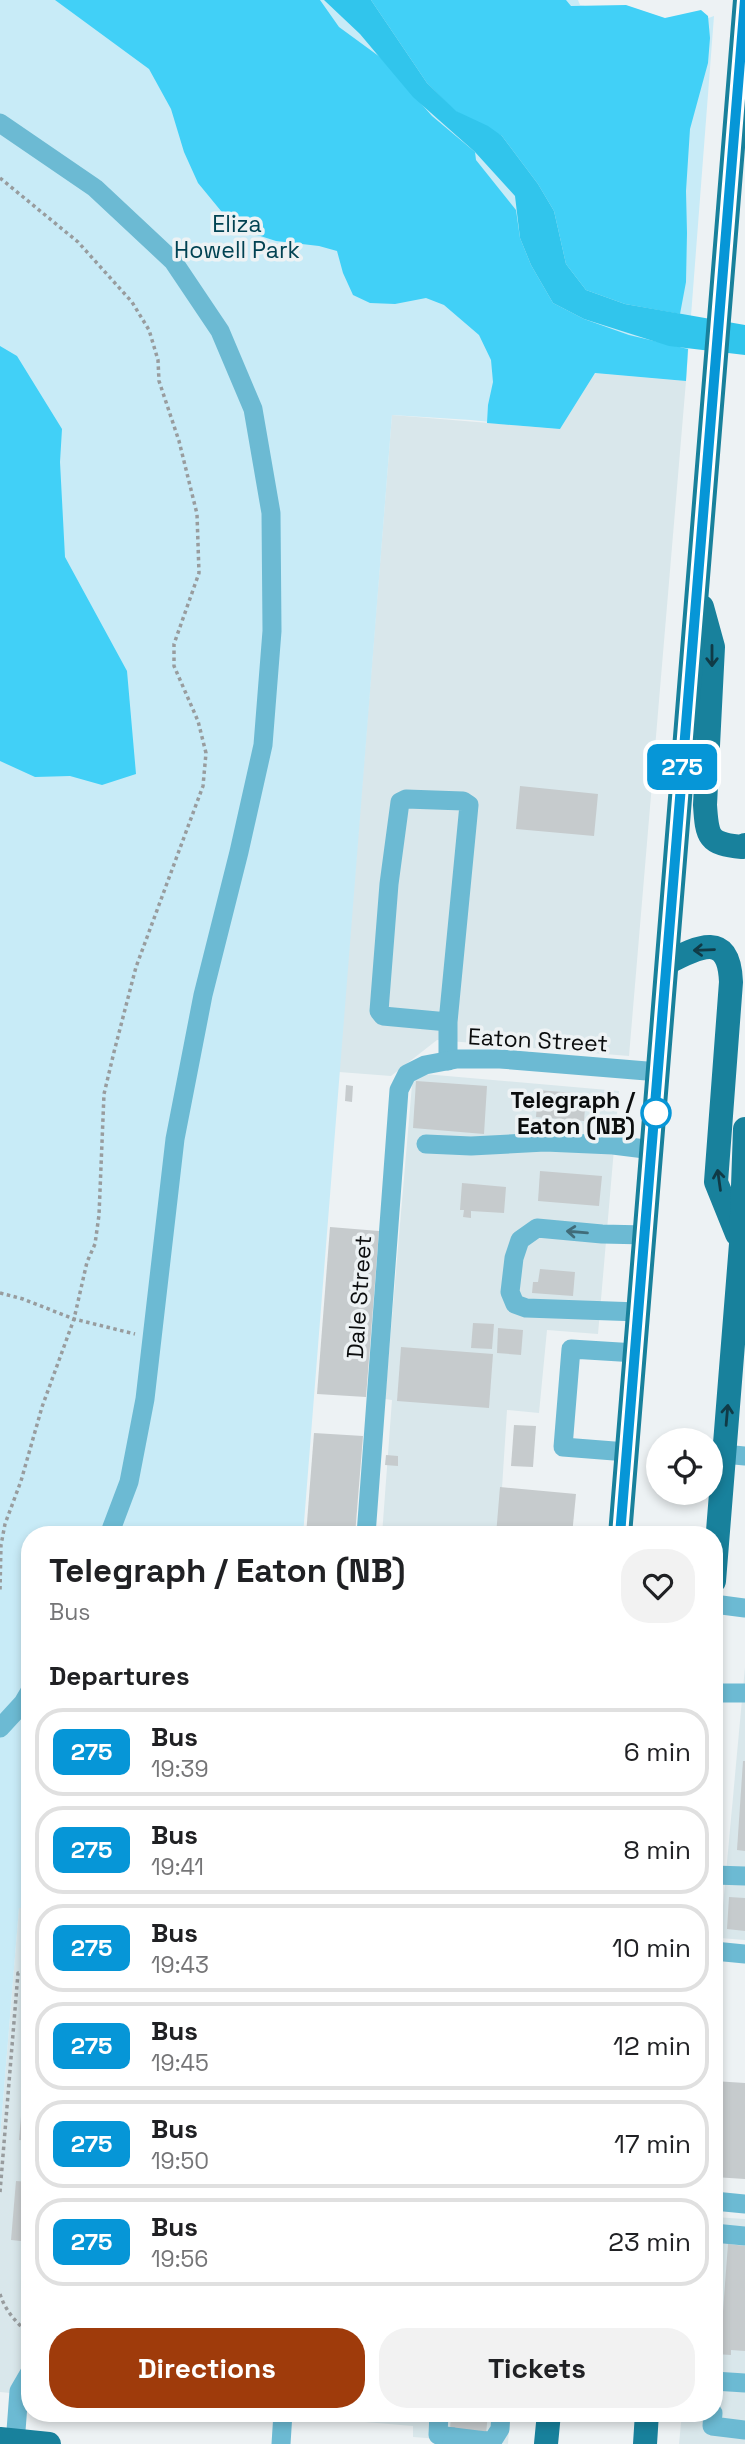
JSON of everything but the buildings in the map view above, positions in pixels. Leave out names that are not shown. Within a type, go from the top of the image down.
[{"type":"main road","points":[[621,1526],[745,0]]},
{"type":"main road","points":[[697,590],[713,647],[706,830],[713,840],[721,845],[745,845]]},
{"type":"main road","points":[[667,963],[694,949],[710,947],[723,951],[730,961],[731,982],[716,1182],[741,1244]]},
{"type":"main road","points":[[723,1527],[735,1455],[744,1143]]},
{"type":"main road","points":[[623,1503],[628,1526]]},
{"type":"main road","points":[[546,2444],[548,2422]]},
{"type":"main road","points":[[645,2444],[646,2422]]},
{"type":"main road","points":[[10,2441],[49,2444]]},
{"type":"street","points":[[0,123],[95,188],[173,261],[220,331],[253,409],[271,513],[272,631],[263,745],[203,995],[175,1139],[145,1399],[129,1482],[112,1526]]},
{"type":"street","points":[[448,1022],[383,1016],[379,1011],[400,802],[407,799],[463,801],[468,805],[448,1022],[448,1061]]},
{"type":"street","name":"Eaton Street","points":[[415,1069],[448,1061],[500,1059],[659,1072]]},
{"type":"street","name":"Dale Street","points":[[367,1526],[399,1090],[407,1074],[415,1069]]},
{"type":"street","points":[[426,1143],[471,1146],[545,1142],[653,1150]]},
{"type":"street","points":[[639,1312],[526,1308],[515,1304],[510,1292],[514,1258],[520,1240],[537,1228],[646,1235]]},
{"type":"street","points":[[627,1452],[563,1447],[571,1349],[636,1353]]},
{"type":"street","points":[[723,1605],[745,1608]]},
{"type":"street","points":[[723,1693],[745,1693]]},
{"type":"street","points":[[0,1728],[21,1705]]},
{"type":"street","points":[[723,1875],[745,1876]]},
{"type":"street","points":[[723,1952],[745,1954]]},
{"type":"street","points":[[723,2203],[745,2204]]},
{"type":"street","points":[[723,2233],[745,2236]]},
{"type":"street","points":[[723,2385],[745,2384]]},
{"type":"street","points":[[10,2441],[21,2388]]},
{"type":"street","points":[[281,2444],[282,2422]]},
{"type":"street","points":[[439,2422],[438,2435],[452,2440],[486,2441],[493,2440],[500,2429],[500,2422]]},
{"type":"street","points":[[712,2422],[712,2426],[745,2430]]},
{"type":"path","points":[[0,178],[78,242],[132,302],[149,330],[158,360],[159,381],[179,441],[197,514],[199,573],[174,644],[174,666],[198,721],[206,753],[204,786],[136,967],[104,1094],[96,1234],[74,1319],[42,1407],[21,1481],[5,1524],[1,1545],[0,1591]]},
{"type":"path","points":[[0,1293],[74,1319],[153,1338]]},
{"type":"path","points":[[0,2192],[18,1973],[21,1973]]},
{"type":"path","points":[[0,2294],[3,2303],[21,2327]]},
{"type":"shaded area","points":[[55,0],[320,0],[339,27],[380,57],[432,116],[475,152],[476,160],[516,210],[520,238],[531,265],[553,303],[584,319],[629,335],[688,349],[686,381],[595,373],[560,429],[487,423],[493,382],[491,360],[479,335],[444,305],[426,298],[395,304],[370,303],[353,295],[337,251],[276,241],[235,228],[198,183],[184,152],[171,109],[149,69]]},
{"type":"shaded area","points":[[324,0],[371,0],[427,83],[456,111],[488,126],[502,136],[538,184],[554,211],[566,264],[586,290],[625,304],[745,325],[745,355],[669,346],[584,319],[553,303],[531,265],[520,238],[515,196],[475,152],[413,97],[360,34]]},
{"type":"shaded area","points":[[371,0],[566,0],[571,6],[626,5],[665,18],[701,10],[708,16],[708,63],[690,129],[686,191],[686,282],[680,314],[625,304],[586,290],[566,264],[554,211],[538,184],[502,136],[455,111],[427,83]]},
{"type":"shaded area","points":[[0,346],[17,356],[62,429],[60,462],[65,557],[127,671],[136,774],[102,785],[70,776],[35,777],[0,761]]},
{"type":"shaded area","points":[[595,373],[686,381],[629,1056],[437,1040],[391,1076],[339,1072],[392,415],[560,429]]},
{"type":"shaded area","points":[[413,1073],[619,1091],[598,1334],[547,1330],[539,1413],[507,1410],[500,1526],[383,1526],[392,1400],[385,1399]]},
{"type":"shaded area","points":[[745,1667],[745,1940],[723,1938],[723,1905]]},
{"type":"shaded area","points":[[19,1907],[21,2394],[0,2392],[0,2138]]},
{"type":"shaded area","points":[[723,2218],[745,2219],[745,2444],[679,2444],[681,2422],[723,2422]]},
{"type":"shaded area","points":[[365,2422],[509,2422],[508,2444],[413,2437],[413,2426]]},
{"type":"green space","name":"Eliza Howell Park","points":[[0,0],[578,0],[580,5],[689,25],[714,16],[686,381],[595,373],[560,429],[392,415],[304,1526],[21,1526],[21,1908],[0,2138]]},
{"type":"bus line","name":"275","points":[[621,1526],[745,0]]},
{"type":"place","name":"Telegraph / Eaton (NB)","points":[[656,1113]]}]
